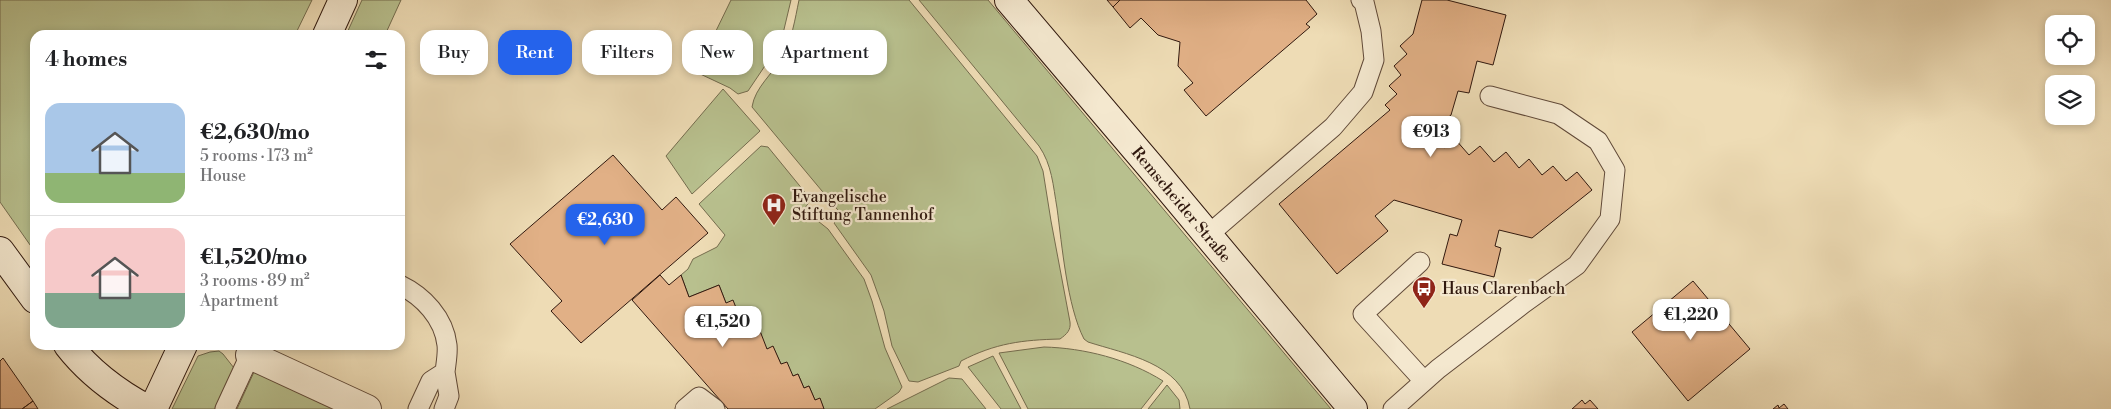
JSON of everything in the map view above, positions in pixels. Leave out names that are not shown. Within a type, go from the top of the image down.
[{"type":"main road","points":[[329,30],[343,0]]},
{"type":"main road","name":"Remscheider Straße","points":[[1009,0],[1353,409]]},
{"type":"main road","points":[[0,251],[30,292]]},
{"type":"main road","points":[[72,350],[118,394],[146,409]]},
{"type":"main road","points":[[153,409],[181,350]]},
{"type":"main road","points":[[250,355],[368,404]]},
{"type":"lane","points":[[1208,235],[1333,128],[1363,92],[1374,60],[1371,31],[1364,2],[1361,0]]},
{"type":"lane","points":[[1394,409],[1424,381],[1524,303],[1577,265],[1610,219],[1615,170],[1598,141],[1558,114],[1490,96]]},
{"type":"lane","points":[[1420,262],[1363,314],[1424,381]]},
{"type":"lane","points":[[405,288],[428,304],[442,325],[447,345],[445,372],[449,396],[444,409]]},
{"type":"lane","points":[[225,409],[250,355]]},
{"type":"lane","points":[[418,409],[431,382],[445,372]]},
{"type":"lane","points":[[685,409],[699,397],[715,409]]},
{"type":"green space","points":[[0,0],[312,0],[297,30],[30,30],[30,245],[0,202]]},
{"type":"green space","points":[[362,0],[401,0],[387,30],[348,30]]},
{"type":"green space","points":[[731,0],[791,0],[784,30],[763,30],[763,69],[748,91],[738,94],[730,88],[702,75],[753,75],[753,30],[716,30]]},
{"type":"green space","points":[[799,0],[909,0],[1037,156],[1043,171],[1070,322],[1067,334],[1060,339],[1033,340],[998,346],[961,361],[959,366],[918,382],[909,381],[892,346],[884,311],[871,275],[834,223],[842,215],[752,107],[757,93],[769,75],[887,75],[887,30],[793,29]]},
{"type":"green space","points":[[919,0],[988,0],[1331,409],[1190,409],[1185,393],[1176,381],[1164,371],[1134,356],[1088,342],[1084,339],[1069,293],[1053,183],[1047,160],[1039,146]]},
{"type":"green space","points":[[723,89],[760,131],[692,194],[666,156]]},
{"type":"green space","points":[[761,146],[768,147],[808,196],[809,202],[804,210],[828,229],[864,279],[885,348],[902,387],[899,392],[875,409],[824,409],[820,399],[815,400],[809,386],[804,388],[798,374],[793,376],[781,364],[773,347],[767,349],[753,333],[746,316],[740,318],[726,303],[719,285],[689,297],[681,275],[688,269],[693,259],[717,247],[725,235],[699,204]]},
{"type":"green space","points":[[1044,347],[1090,352],[1105,356],[1149,373],[1163,381],[1141,409],[1028,409],[999,353]]},
{"type":"green space","points":[[219,351],[234,368],[215,409],[172,409],[198,356]]},
{"type":"green space","points":[[993,356],[1021,409],[1001,409],[968,367]]},
{"type":"green space","points":[[254,372],[338,409],[237,409]]},
{"type":"green space","points":[[949,378],[962,379],[986,409],[887,409]]},
{"type":"green space","points":[[1167,385],[1179,400],[1180,409],[1148,409]]},
{"type":"building","points":[[1107,0],[1120,0],[1113,7]]},
{"type":"building","points":[[1120,0],[1306,0],[1317,14],[1306,24],[1310,27],[1206,116],[1184,90],[1193,83],[1178,66],[1180,42],[1158,35],[1141,18],[1130,28],[1113,7]]},
{"type":"building","points":[[1422,0],[1447,0],[1506,15],[1493,65],[1477,61],[1469,93],[1458,91],[1451,115],[1431,132],[1444,148],[1455,139],[1469,155],[1480,146],[1494,162],[1506,152],[1519,168],[1529,159],[1542,175],[1553,166],[1566,181],[1577,172],[1592,190],[1532,238],[1499,230],[1495,246],[1501,248],[1494,277],[1442,264],[1450,234],[1457,236],[1462,220],[1394,200],[1375,216],[1388,231],[1337,274],[1279,204],[1390,110],[1385,105],[1397,94],[1389,86],[1401,75],[1394,66],[1407,54],[1400,46],[1413,34]]},
{"type":"building","points":[[613,155],[662,210],[676,197],[708,233],[581,343],[551,311],[562,301],[510,244]]},
{"type":"building","points":[[660,275],[669,285],[681,275],[689,297],[719,285],[726,303],[733,300],[740,318],[746,316],[753,333],[760,331],[767,349],[773,346],[781,364],[787,362],[793,376],[798,374],[804,388],[809,386],[815,400],[820,398],[824,409],[728,409],[632,300]]},
{"type":"building","points":[[1693,281],[1750,349],[1688,401],[1632,332]]},
{"type":"building","points":[[3,358],[33,401],[22,409],[0,409],[0,361]]},
{"type":"building","points":[[1582,400],[1585,404],[1590,400],[1598,409],[1572,409]]},
{"type":"building","points":[[33,401],[38,409],[22,409]]},
{"type":"building","points":[[1784,404],[1788,409],[1773,409],[1778,405],[1779,408]]},
{"type":"place","name":"Evangelische Stiftung Tannenhof","points":[[774,226]]},
{"type":"place","name":"Haus Clarenbach","points":[[1424,309]]}]
